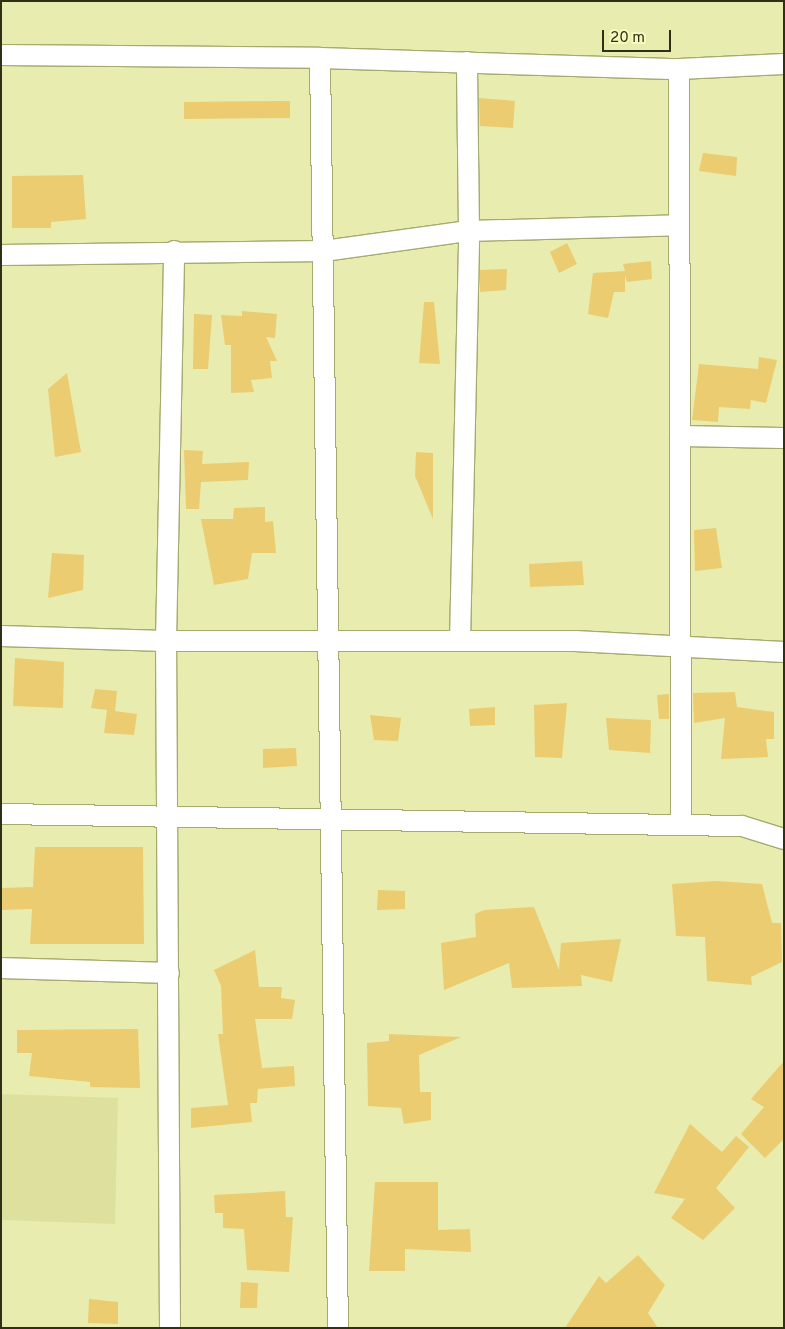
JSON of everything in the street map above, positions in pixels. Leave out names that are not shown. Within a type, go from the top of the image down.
[{"type":"street","points":[[1,55],[320,58],[679,69],[784,64]]},
{"type":"street","points":[[320,58],[338,1328]]},
{"type":"street","points":[[460,642],[469,231],[467,62]]},
{"type":"street","points":[[679,69],[681,825]]},
{"type":"street","points":[[1,255],[174,251],[324,251],[469,231],[679,225]]},
{"type":"street","points":[[170,1328],[166,641],[174,251]]},
{"type":"street","points":[[680,436],[784,438]]},
{"type":"street","points":[[756,438],[784,438]]},
{"type":"street","points":[[1,636],[166,641],[460,642],[681,646],[784,652]]},
{"type":"street","points":[[1,814],[742,826],[784,839]]},
{"type":"street","points":[[1,968],[169,973]]},
{"type":"shaded area","points":[[1,1094],[118,1098],[115,1224],[1,1220]]},
{"type":"building","points":[[479,98],[515,101],[513,128],[480,126]]},
{"type":"building","points":[[290,101],[290,118],[184,119],[184,102]]},
{"type":"building","points":[[703,153],[737,157],[736,176],[699,171]]},
{"type":"building","points":[[83,175],[86,219],[51,222],[51,228],[12,228],[12,176]]},
{"type":"building","points":[[567,243],[577,264],[559,273],[550,252]]},
{"type":"building","points":[[651,261],[652,279],[627,282],[625,275],[625,292],[614,292],[608,318],[588,314],[593,273],[625,271],[623,264]]},
{"type":"building","points":[[507,269],[506,290],[480,292],[480,270]]},
{"type":"building","points":[[424,302],[434,302],[440,364],[419,363]]},
{"type":"building","points":[[242,311],[277,314],[275,338],[266,337],[277,361],[270,361],[272,378],[251,380],[254,392],[231,393],[231,345],[225,345],[221,315],[242,316]]},
{"type":"building","points":[[194,314],[212,315],[208,369],[193,369]]},
{"type":"building","points":[[759,357],[777,360],[766,403],[751,400],[750,409],[719,407],[718,422],[692,420],[699,364],[758,369]]},
{"type":"building","points":[[67,373],[81,452],[55,457],[48,389]]},
{"type":"building","points":[[184,450],[203,451],[202,464],[249,462],[248,480],[201,482],[199,509],[186,509]]},
{"type":"building","points":[[416,452],[433,453],[433,519],[415,476]]},
{"type":"building","points":[[265,507],[265,522],[273,521],[276,553],[252,553],[248,579],[214,585],[201,519],[233,519],[234,508]]},
{"type":"building","points":[[716,528],[722,568],[695,571],[694,530]]},
{"type":"building","points":[[52,553],[84,555],[83,590],[48,598]]},
{"type":"building","points":[[582,561],[584,585],[530,587],[529,564]]},
{"type":"building","points":[[15,658],[64,662],[63,708],[13,706]]},
{"type":"building","points":[[95,689],[117,691],[115,711],[137,714],[134,735],[104,733],[107,710],[91,708]]},
{"type":"building","points":[[735,692],[737,707],[774,712],[774,739],[766,739],[768,757],[721,759],[725,718],[694,723],[693,693]]},
{"type":"building","points":[[669,694],[669,719],[659,719],[657,695]]},
{"type":"building","points":[[567,703],[562,758],[535,757],[534,705]]},
{"type":"building","points":[[495,707],[495,725],[470,726],[469,709]]},
{"type":"building","points":[[370,715],[401,718],[398,741],[374,740]]},
{"type":"building","points":[[606,718],[651,720],[650,753],[609,750]]},
{"type":"building","points":[[296,748],[297,766],[263,768],[263,749]]},
{"type":"building","points":[[35,847],[143,847],[144,944],[30,944],[32,909],[1,910],[1,888],[33,887]]},
{"type":"building","points":[[716,881],[762,884],[772,923],[781,923],[782,962],[751,977],[752,985],[707,981],[705,937],[676,936],[672,884]]},
{"type":"building","points":[[378,890],[405,891],[405,909],[377,910]]},
{"type":"building","points":[[534,907],[559,970],[561,943],[621,939],[612,982],[581,975],[582,986],[512,988],[509,963],[444,990],[441,943],[476,937],[475,914],[484,910]]},
{"type":"building","points":[[255,950],[259,987],[282,987],[281,998],[295,1000],[292,1019],[255,1019],[262,1068],[294,1066],[295,1086],[258,1089],[257,1103],[250,1103],[252,1122],[191,1128],[191,1108],[228,1105],[218,1034],[223,1034],[221,986],[214,970]]},
{"type":"building","points":[[138,1029],[140,1088],[90,1087],[90,1082],[29,1076],[32,1053],[17,1053],[17,1030]]},
{"type":"building","points":[[389,1034],[461,1037],[419,1055],[420,1092],[431,1092],[431,1120],[404,1124],[401,1108],[368,1106],[367,1043],[389,1041]]},
{"type":"building","points":[[784,1061],[784,1139],[765,1158],[741,1134],[764,1107],[751,1099]]},
{"type":"building","points":[[690,1124],[722,1152],[736,1136],[749,1147],[716,1188],[735,1208],[703,1240],[671,1218],[685,1199],[654,1193]]},
{"type":"building","points":[[375,1182],[438,1182],[438,1230],[470,1229],[471,1252],[405,1249],[405,1271],[369,1271]]},
{"type":"building","points":[[285,1191],[286,1217],[293,1217],[289,1272],[247,1270],[244,1229],[223,1228],[223,1213],[215,1213],[214,1195]]},
{"type":"building","points":[[638,1255],[665,1285],[648,1313],[658,1328],[565,1328],[599,1276],[606,1283]]},
{"type":"building","points":[[241,1282],[258,1283],[257,1308],[240,1308]]},
{"type":"building","points":[[89,1299],[118,1302],[118,1324],[88,1323]]}]
